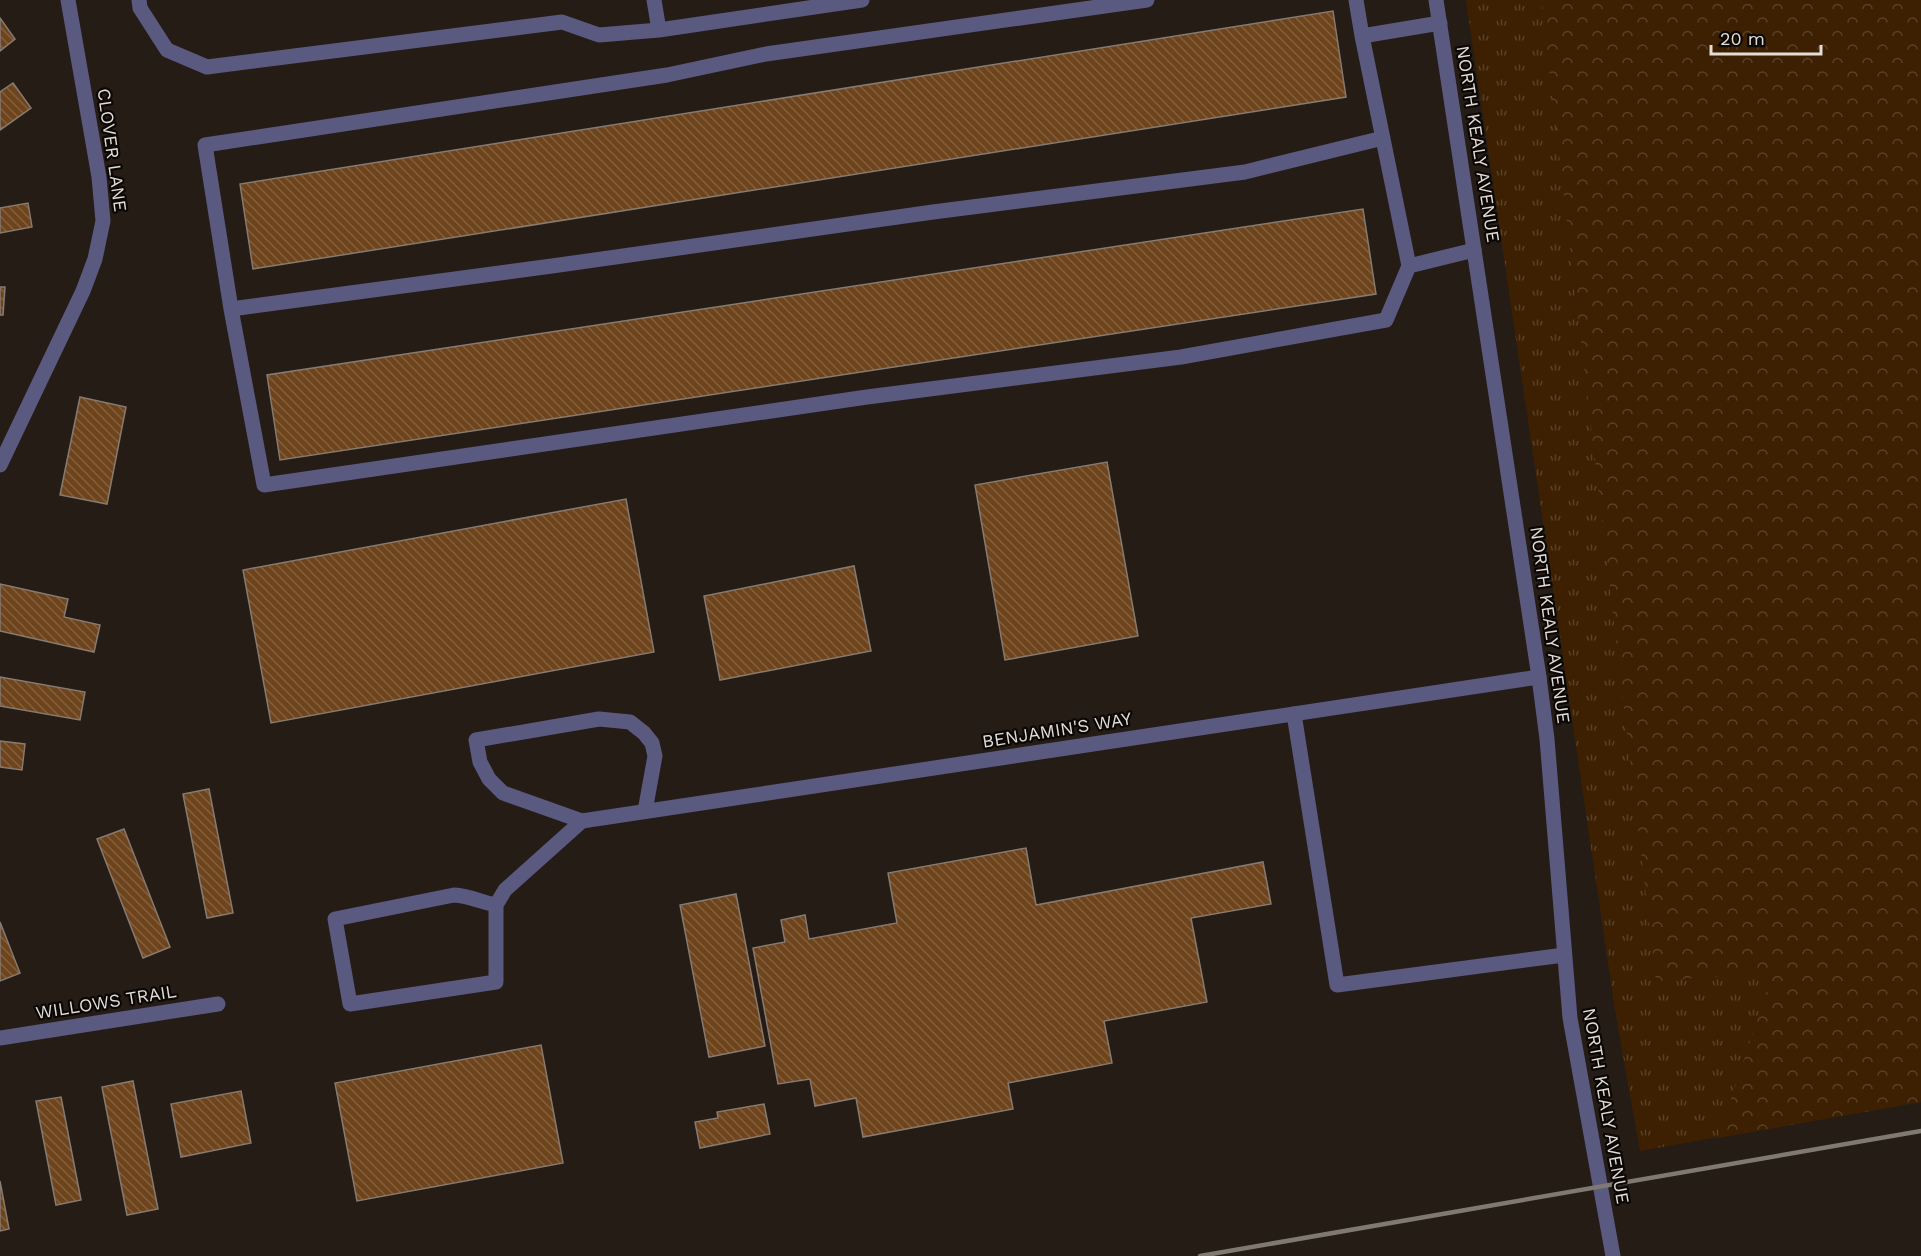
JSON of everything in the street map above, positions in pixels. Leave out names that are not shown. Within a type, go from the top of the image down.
[{"type":"street","name":"CLOVER LANE","points":[[0,465],[83,291],[95,259],[103,221],[99,177],[68,0]]},
{"type":"street","points":[[654,0],[659,30]]},
{"type":"street","points":[[140,4],[167,50],[207,67],[562,22],[599,35],[659,30],[862,0]]},
{"type":"street","points":[[1148,0],[766,54],[666,75],[205,145],[231,309],[264,486],[867,397],[1181,357],[1386,320],[1409,266],[1356,0]]},
{"type":"street","name":"NORTH KEALY AVENUE","points":[[1436,0],[1539,677],[1547,739],[1570,1018],[1612,1256]]},
{"type":"street","points":[[1362,36],[1440,23]]},
{"type":"street","points":[[231,309],[564,265],[933,212],[1245,172],[1383,138]]},
{"type":"street","points":[[1409,266],[1474,250]]},
{"type":"street","name":"BENJAMIN'S WAY","points":[[582,821],[1539,677]]},
{"type":"street","points":[[1294,714],[1337,985],[1564,955]]},
{"type":"street","points":[[496,905],[472,897],[454,895],[335,919],[350,1004],[496,982],[496,905],[505,890],[582,821],[503,793],[489,779],[480,762],[476,740],[599,719],[630,722],[652,743],[655,756],[645,811]]},
{"type":"street","name":"WILLOWS TRAIL","points":[[0,1038],[218,1004]]},
{"type":"green space","points":[[1466,0],[1921,0],[1921,1101],[1640,1151],[1615,1010]]},
{"type":"green space","points":[[1541,0],[1921,0],[1921,1102],[1718,1138],[1773,972],[1656,981]]},
{"type":"building","points":[[1333,11],[1346,97],[253,269],[240,184]]},
{"type":"building","points":[[0,18],[15,39],[0,51]]},
{"type":"building","points":[[13,83],[31,108],[0,130],[0,92]]},
{"type":"building","points":[[28,203],[32,227],[0,233],[0,208]]},
{"type":"building","points":[[1363,209],[1376,294],[280,460],[267,375]]},
{"type":"building","points":[[0,287],[5,287],[3,315],[0,315]]},
{"type":"building","points":[[80,397],[126,407],[107,504],[60,495]]},
{"type":"building","points":[[1107,462],[1138,636],[1005,660],[975,485]]},
{"type":"building","points":[[626,499],[654,652],[271,723],[243,570]]},
{"type":"building","points":[[854,566],[871,651],[720,680],[704,596]]},
{"type":"building","points":[[0,584],[68,599],[64,617],[100,625],[94,652],[0,631]]},
{"type":"building","points":[[0,677],[85,692],[80,720],[0,706]]},
{"type":"building","points":[[0,741],[25,744],[22,770],[0,767]]},
{"type":"building","points":[[209,789],[233,913],[207,918],[183,794]]},
{"type":"building","points":[[124,829],[170,947],[143,958],[97,839]]},
{"type":"building","points":[[1026,848],[1036,905],[1263,862],[1271,904],[1191,918],[1207,1002],[1104,1021],[1112,1063],[1008,1083],[1013,1109],[863,1137],[856,1098],[815,1106],[810,1079],[778,1084],[753,948],[785,942],[781,920],[805,915],[809,939],[897,923],[888,873]]},
{"type":"building","points":[[736,894],[765,1046],[709,1057],[680,905]]},
{"type":"building","points":[[0,922],[20,973],[0,981]]},
{"type":"building","points":[[541,1045],[563,1163],[357,1201],[335,1083]]},
{"type":"building","points":[[133,1081],[158,1209],[127,1215],[102,1087]]},
{"type":"building","points":[[241,1091],[251,1143],[181,1157],[171,1104]]},
{"type":"building","points":[[61,1097],[81,1200],[56,1205],[36,1101]]},
{"type":"building","points":[[764,1104],[770,1134],[700,1148],[695,1122],[718,1118],[717,1112]]},
{"type":"building","points":[[0,1181],[9,1229],[0,1231]]},
{"type":"railway","points":[[1200,1256],[1921,1131]]}]
